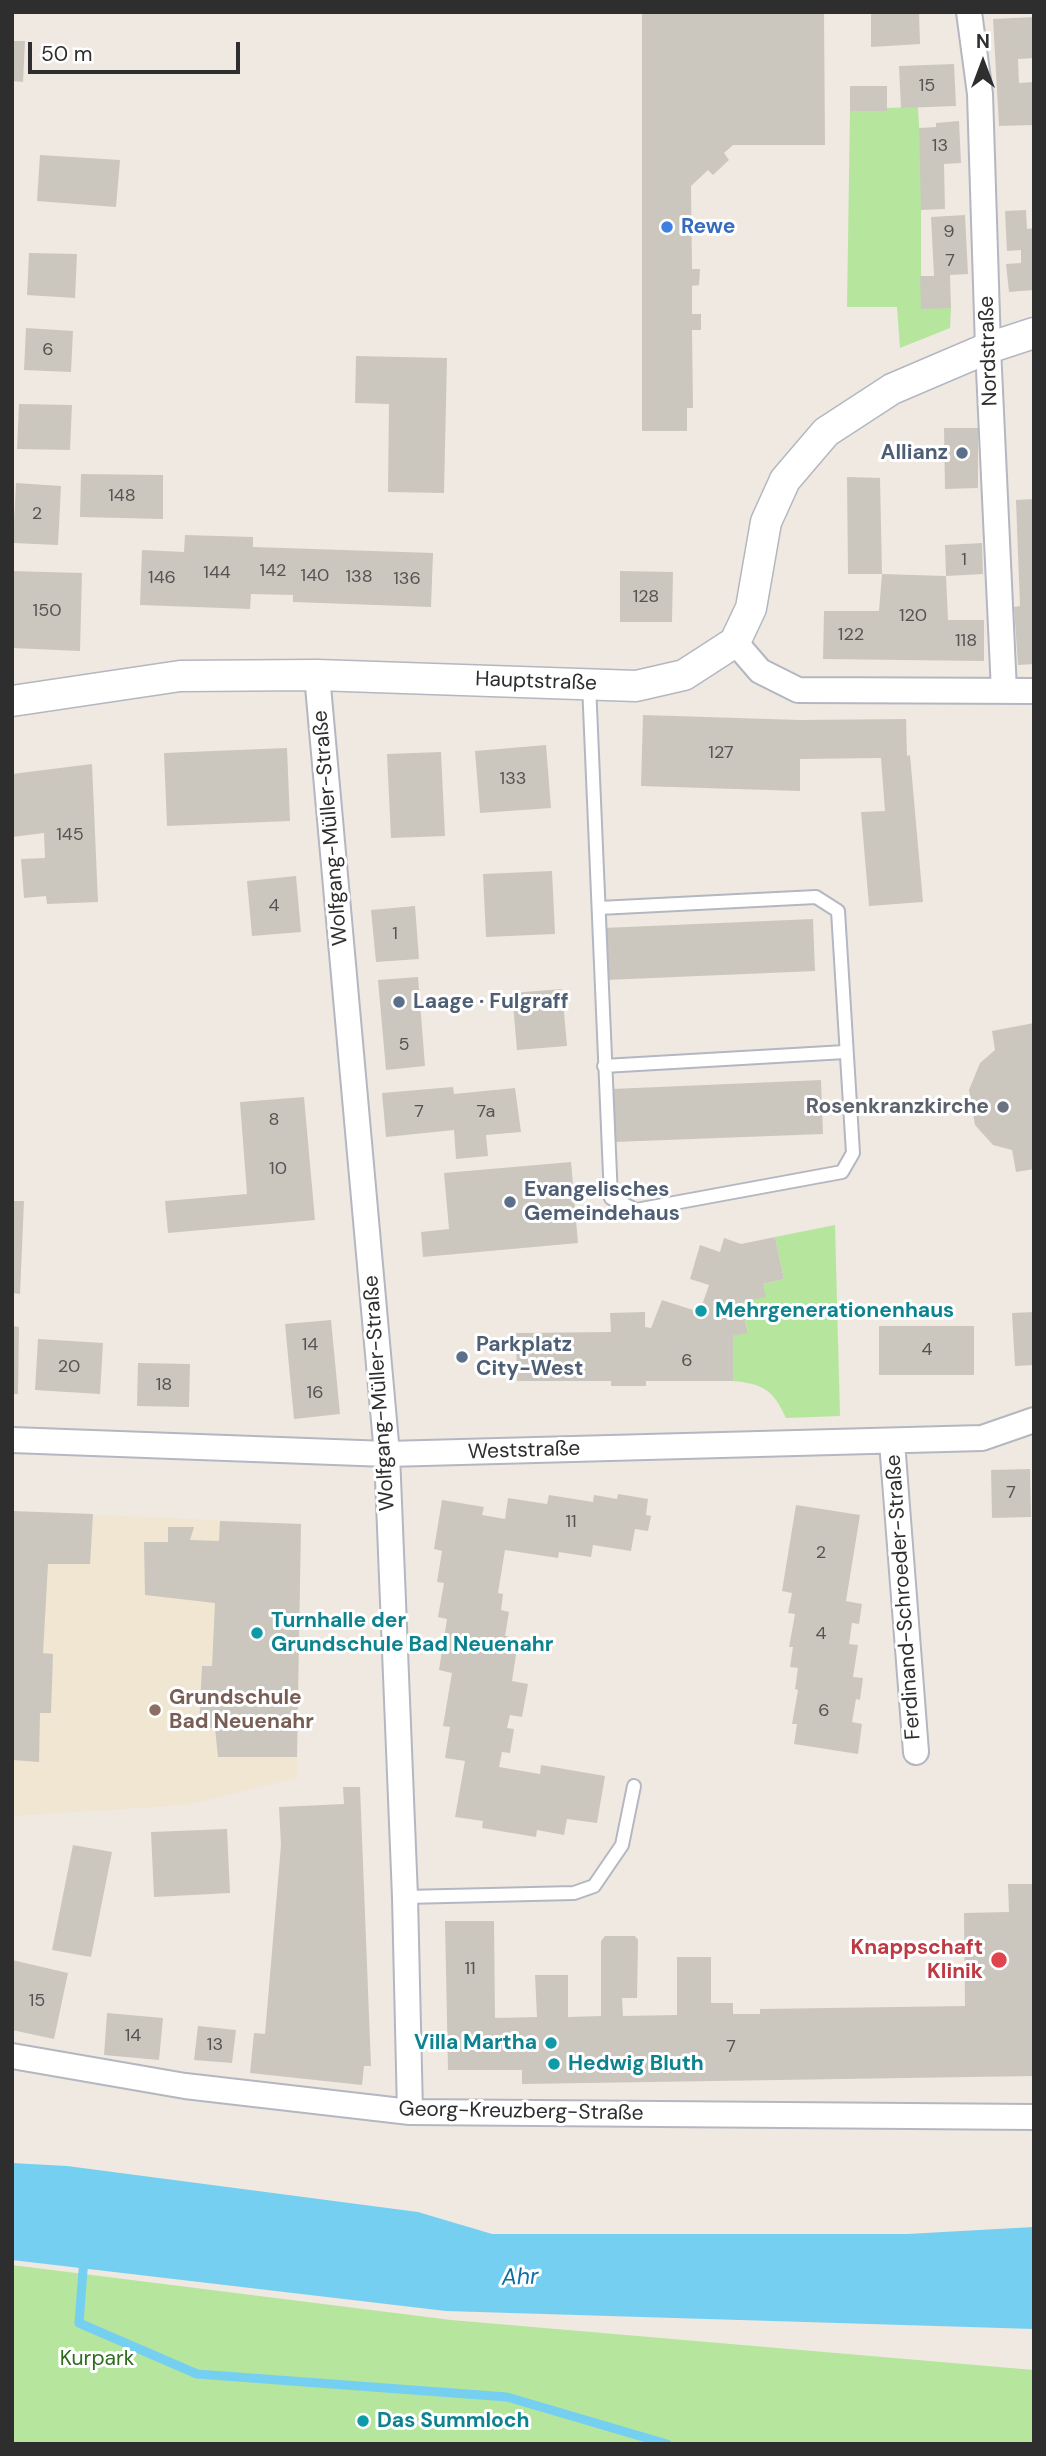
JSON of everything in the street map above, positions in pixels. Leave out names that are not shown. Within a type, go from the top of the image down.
[{"type":"street","name":"Nordstraße","points":[[969,12],[980,94],[988,348],[1004,691]]},
{"type":"street","points":[[1034,333],[988,348],[892,389],[826,432],[785,480],[766,522],[751,608],[735,642],[760,671],[797,690],[1034,691]]},
{"type":"street","name":"Hauptstraße","points":[[12,701],[180,676],[317,675],[636,685],[684,675],[735,642]]},
{"type":"street","name":"Wolfgang-Müller-Straße","points":[[317,675],[387,1454],[405,1897],[410,2112]]},
{"type":"street","name":"Weststraße","points":[[12,1440],[387,1454],[982,1438],[1034,1420]]},
{"type":"street","name":"Ferdinand-Schroeder-Straße","points":[[892,1442],[916,1752]]},
{"type":"street","name":"Georg-Kreuzberg-Straße","points":[[12,2056],[185,2086],[410,2112],[1034,2117]]},
{"type":"lane","points":[[589,684],[604,1066],[611,1198],[636,1210],[842,1172],[853,1153],[838,911],[816,897],[598,908]]},
{"type":"lane","points":[[604,1066],[845,1052]]},
{"type":"lane","points":[[405,1897],[574,1893],[594,1886],[622,1845],[634,1786]]},
{"type":"shaded area","name":"Grundschule Bad Neuenahr","points":[[12,1511],[301,1524],[297,1778],[187,1805],[12,1816]]},
{"type":"green space","points":[[918,107],[921,164],[921,308],[951,308],[950,328],[900,348],[897,307],[847,307],[850,111],[887,111],[887,108]]},
{"type":"green space","points":[[835,1225],[840,1416],[786,1418],[777,1401],[766,1390],[753,1384],[733,1381],[733,1336],[748,1332],[741,1302],[763,1284],[784,1279],[775,1237]]},
{"type":"green space","name":"Kurpark","points":[[12,2265],[451,2320],[1034,2370],[1034,2444],[12,2444]]},
{"type":"water","name":"Ahr","points":[[12,2163],[67,2166],[418,2212],[492,2234],[907,2234],[1034,2227],[1034,2329],[446,2311],[12,2260]]},
{"type":"building","name":"Rewe","points":[[642,12],[824,12],[825,145],[733,145],[724,153],[729,160],[713,175],[708,170],[691,186],[692,269],[700,269],[699,285],[692,286],[692,314],[701,314],[701,330],[692,330],[693,408],[687,408],[687,431],[642,431]]},
{"type":"building","points":[[871,12],[919,12],[920,44],[871,47]]},
{"type":"building","points":[[1034,17],[1034,58],[1018,59],[1019,83],[1034,82],[1034,125],[999,126],[993,19]]},
{"type":"building","points":[[12,41],[25,41],[23,82],[12,81]]},
{"type":"building","points":[[954,64],[956,106],[901,108],[899,66]]},
{"type":"building","points":[[850,86],[887,86],[887,111],[850,111]]},
{"type":"building","points":[[959,121],[961,163],[944,164],[945,209],[921,210],[919,128]]},
{"type":"building","points":[[40,155],[120,160],[116,207],[37,201]]},
{"type":"building","points":[[1026,210],[1027,229],[1034,228],[1034,290],[1009,292],[1006,264],[1021,263],[1021,250],[1007,251],[1005,211]]},
{"type":"building","points":[[965,215],[968,274],[950,275],[951,308],[921,309],[920,276],[934,276],[931,217]]},
{"type":"building","points":[[29,253],[77,254],[75,298],[27,295]]},
{"type":"building","points":[[26,328],[73,331],[71,372],[24,370]]},
{"type":"building","points":[[356,356],[447,358],[444,493],[388,492],[389,404],[355,403]]},
{"type":"building","points":[[19,404],[72,405],[70,450],[17,449]]},
{"type":"building","points":[[944,428],[978,428],[978,488],[945,489]]},
{"type":"building","points":[[81,474],[163,475],[163,519],[80,517]]},
{"type":"building","points":[[847,477],[880,478],[882,574],[848,574]]},
{"type":"building","points":[[16,483],[61,486],[58,545],[13,543]]},
{"type":"building","points":[[1034,499],[1034,664],[1018,665],[1014,607],[1020,606],[1016,500]]},
{"type":"building","points":[[185,535],[253,537],[253,547],[433,553],[431,607],[293,602],[293,595],[251,594],[250,609],[140,605],[142,550],[184,552]]},
{"type":"building","points":[[982,543],[983,574],[946,576],[945,545]]},
{"type":"building","points":[[12,571],[82,573],[80,651],[12,648]]},
{"type":"building","points":[[620,571],[673,572],[672,622],[620,622]]},
{"type":"building","points":[[882,574],[946,576],[948,620],[984,620],[984,661],[823,659],[824,611],[879,611]]},
{"type":"building","points":[[643,715],[800,720],[906,719],[907,756],[910,755],[923,902],[869,906],[861,812],[885,811],[881,758],[800,759],[800,791],[641,786]]},
{"type":"building","points":[[546,745],[551,808],[480,813],[475,751]]},
{"type":"building","points":[[287,748],[290,821],[167,826],[164,753]]},
{"type":"building","points":[[441,752],[445,836],[391,838],[387,754]]},
{"type":"building","points":[[92,764],[98,902],[47,904],[46,896],[24,898],[21,859],[45,858],[44,833],[12,837],[12,774]]},
{"type":"building","points":[[552,871],[555,934],[486,937],[483,874]]},
{"type":"building","points":[[296,876],[301,932],[252,936],[247,881]]},
{"type":"building","points":[[415,906],[419,959],[376,962],[371,910]]},
{"type":"building","points":[[813,919],[815,971],[606,980],[603,928]]},
{"type":"building","points":[[418,977],[425,1066],[386,1070],[378,980]]},
{"type":"building","points":[[562,989],[567,1046],[517,1050],[512,993]]},
{"type":"building","name":"Rosenkranzkirche","points":[[1034,1023],[1034,1169],[1016,1172],[1012,1150],[993,1145],[975,1125],[969,1090],[980,1063],[995,1050],[992,1031]]},
{"type":"building","points":[[821,1080],[823,1134],[614,1142],[612,1089]]},
{"type":"building","points":[[453,1087],[454,1094],[515,1088],[521,1132],[486,1135],[488,1156],[456,1159],[454,1130],[386,1137],[382,1093]]},
{"type":"building","points":[[304,1097],[315,1220],[168,1233],[165,1201],[247,1194],[240,1102]]},
{"type":"building","name":"Evangelisches Gemeindehaus","points":[[571,1162],[578,1243],[423,1257],[421,1232],[449,1229],[444,1173]]},
{"type":"building","points":[[12,1201],[24,1201],[20,1294],[12,1293]]},
{"type":"building","name":"Mehrgenerationenhaus","points":[[775,1237],[784,1279],[763,1284],[766,1297],[741,1302],[748,1333],[733,1336],[733,1381],[646,1381],[646,1386],[611,1386],[611,1381],[517,1381],[516,1333],[611,1332],[610,1313],[645,1312],[645,1327],[651,1328],[662,1300],[693,1310],[701,1308],[709,1285],[690,1279],[700,1245],[720,1252],[724,1238],[741,1244]]},
{"type":"building","points":[[1034,1312],[1034,1365],[1015,1366],[1012,1313]]},
{"type":"building","points":[[331,1320],[340,1414],[294,1419],[285,1324]]},
{"type":"building","points":[[12,1326],[19,1327],[18,1394],[12,1394]]},
{"type":"building","points":[[879,1326],[974,1326],[974,1375],[879,1375]]},
{"type":"building","points":[[38,1339],[103,1343],[100,1394],[35,1390]]},
{"type":"building","points":[[138,1363],[190,1364],[189,1407],[137,1406]]},
{"type":"building","points":[[1030,1469],[1031,1517],[992,1518],[991,1470]]},
{"type":"building","points":[[618,1494],[648,1499],[646,1515],[651,1516],[648,1531],[635,1529],[631,1551],[593,1545],[591,1557],[559,1552],[558,1558],[505,1550],[498,1593],[503,1594],[501,1610],[509,1612],[505,1636],[508,1636],[507,1646],[517,1648],[512,1681],[528,1684],[522,1717],[510,1715],[507,1728],[514,1729],[510,1753],[502,1752],[499,1767],[540,1774],[541,1765],[605,1776],[597,1823],[567,1819],[564,1835],[537,1830],[536,1837],[482,1828],[483,1821],[455,1817],[465,1761],[445,1758],[450,1727],[443,1726],[452,1673],[439,1670],[447,1619],[438,1617],[444,1583],[437,1582],[442,1551],[434,1549],[442,1500],[484,1507],[482,1515],[505,1519],[508,1498],[547,1504],[549,1495],[593,1502],[594,1495],[617,1499]]},
{"type":"building","points":[[796,1505],[860,1515],[846,1601],[862,1604],[859,1624],[852,1623],[849,1644],[858,1645],[853,1677],[863,1678],[860,1700],[856,1699],[852,1722],[862,1724],[858,1754],[794,1744],[797,1724],[792,1724],[798,1690],[795,1689],[798,1668],[790,1667],[793,1647],[789,1647],[795,1614],[788,1613],[792,1593],[782,1591]]},
{"type":"building","points":[[12,1511],[93,1514],[90,1564],[48,1564],[43,1653],[53,1654],[51,1713],[40,1713],[39,1762],[12,1760]]},
{"type":"building","name":"Turnhalle der Grundschule Bad Neuenahr","points":[[220,1521],[301,1524],[297,1757],[218,1757],[215,1728],[199,1728],[202,1666],[212,1666],[215,1603],[145,1595],[144,1542],[168,1542],[168,1527],[194,1527],[190,1540],[219,1541]]},
{"type":"building","points":[[343,1787],[360,1787],[371,2066],[364,2066],[362,2085],[250,2073],[254,2033],[265,2034],[281,1845],[279,1807],[344,1804]]},
{"type":"building","points":[[227,1829],[230,1893],[154,1897],[151,1832]]},
{"type":"building","points":[[73,1845],[112,1852],[91,1957],[52,1950]]},
{"type":"building","points":[[1008,1884],[1034,1884],[1034,2076],[522,2084],[522,2070],[448,2070],[445,1921],[494,1921],[495,2018],[537,2017],[535,1975],[568,1975],[568,2017],[601,2016],[601,1941],[605,1936],[635,1936],[638,1940],[637,1998],[622,1998],[623,2016],[677,2015],[677,1957],[711,1957],[711,2003],[733,2003],[733,2014],[760,2014],[760,2009],[965,2006],[964,1913],[1009,1912]]},
{"type":"building","points":[[12,1960],[68,1973],[54,2039],[12,2030]]},
{"type":"building","points":[[107,2013],[163,2018],[159,2060],[104,2055]]},
{"type":"building","points":[[198,2026],[236,2030],[232,2063],[194,2060]]},
{"type":"waterway","points":[[84,2258],[79,2323],[197,2374],[507,2397],[667,2444]]},
{"type":"place","name":"Rewe","points":[[667,227]]},
{"type":"place","name":"Allianz","points":[[962,453]]},
{"type":"place","name":"Laage · Fulgraff","points":[[399,1002]]},
{"type":"place","name":"Rosenkranzkirche","points":[[1003,1107]]},
{"type":"place","name":"Evangelisches Gemeindehaus","points":[[510,1202]]},
{"type":"place","name":"Mehrgenerationenhaus","points":[[701,1311]]},
{"type":"place","name":"Parkplatz City-West","points":[[462,1357]]},
{"type":"place","name":"Turnhalle der Grundschule Bad Neuenahr","points":[[257,1633]]},
{"type":"place","name":"Grundschule Bad Neuenahr","points":[[155,1710]]},
{"type":"place","name":"Knappschaft Klinik","points":[[999,1960]]},
{"type":"place","name":"Villa Martha","points":[[551,2043]]},
{"type":"place","name":"Hedwig Bluth","points":[[554,2064]]},
{"type":"place","name":"Das Summloch","points":[[363,2421]]}]
